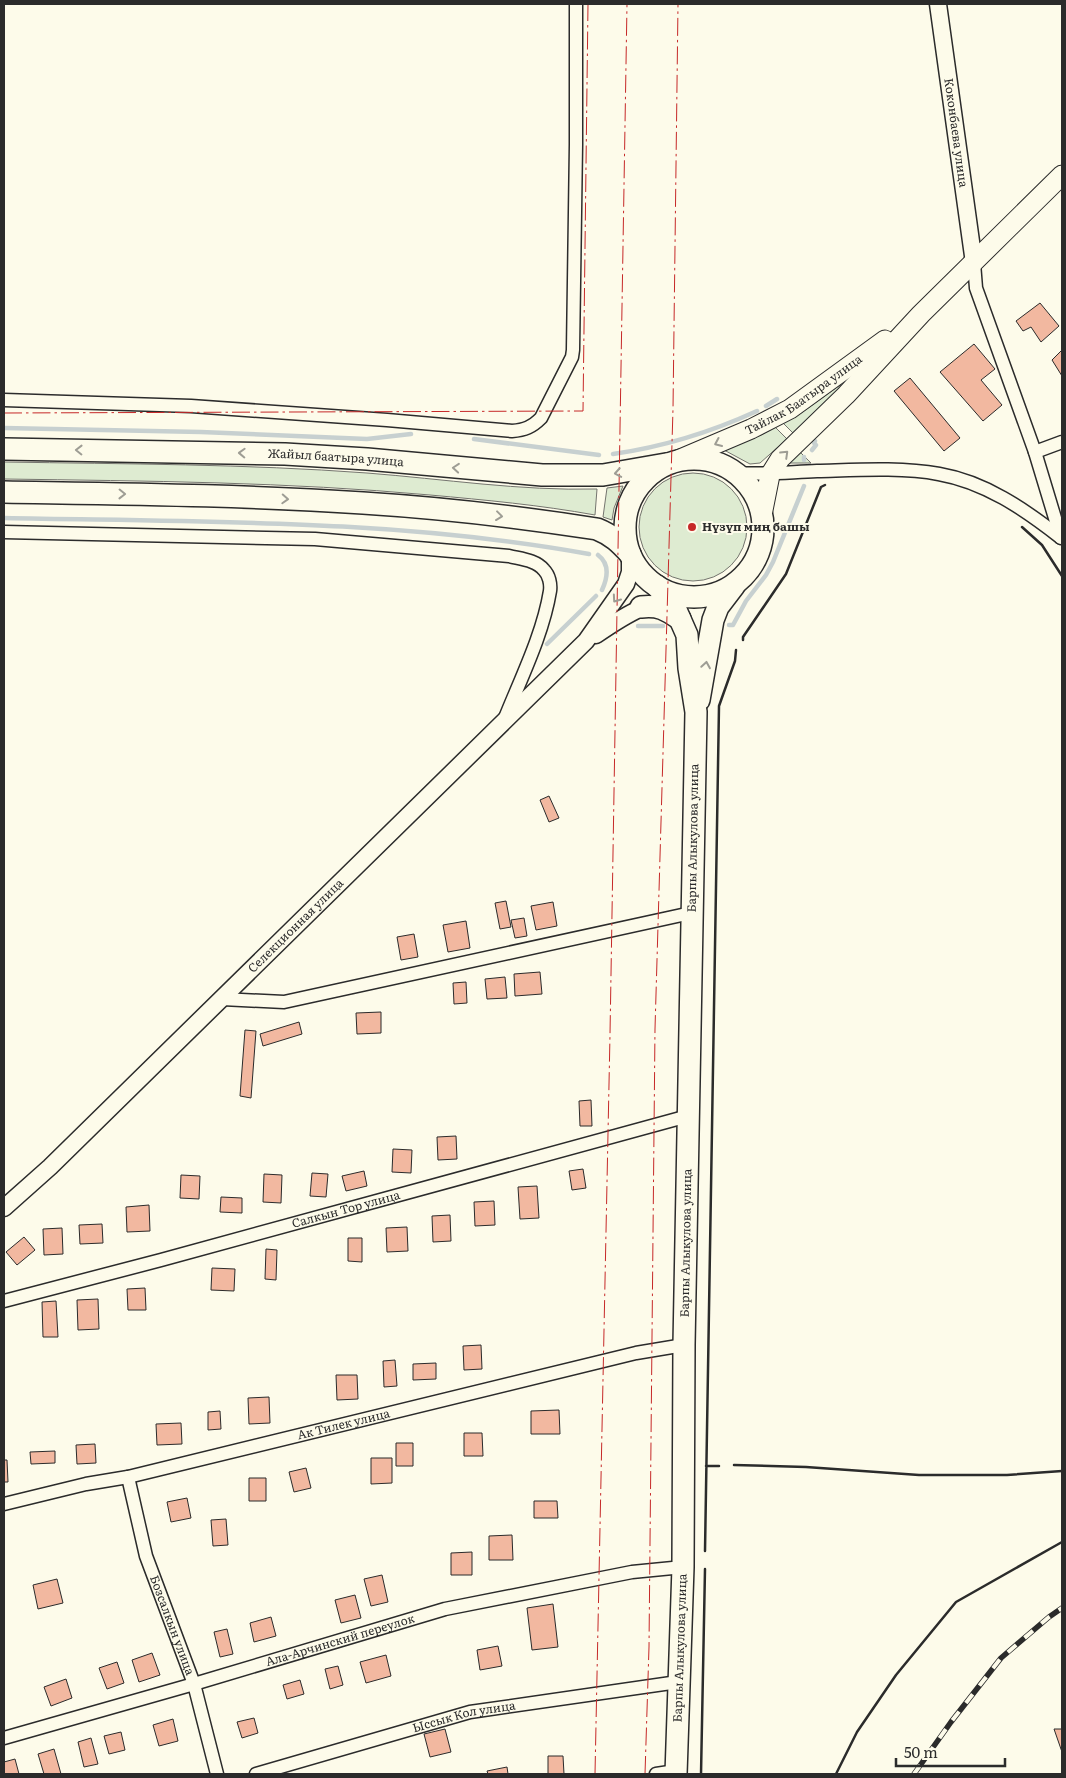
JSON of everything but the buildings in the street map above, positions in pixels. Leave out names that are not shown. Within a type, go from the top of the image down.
[{"type":"main road","name":"Тайлак Баатыра улица","points":[[762,515],[770,475],[780,459],[846,395],[920,314],[1062,175]]},
{"type":"main road","name":"Тайлак Баатыра улица","points":[[672,462],[751,429],[790,409],[920,314]]},
{"type":"main road","name":"Жайыл баатыра улица","points":[[4,449],[285,454],[550,476],[603,475],[672,462]]},
{"type":"main road","points":[[4,492],[365,503],[485,514],[597,529],[613,537],[630,554],[640,571],[663,593],[667,592],[691,597],[715,594],[727,589],[737,582],[754,563],[762,540],[762,515],[754,492],[737,473],[715,462],[690,459],[672,462],[646,478],[631,498],[625,522],[625,535],[630,554]]},
{"type":"main road","name":"Барпы Алыкулова улица","points":[[696,712],[706,668],[713,620],[718,607],[737,582]]},
{"type":"main road","name":"Барпы Алыкулова улица","points":[[663,593],[682,621],[687,634],[689,668],[696,712],[684,1345],[683,1567],[678,1682],[670,1773]]},
{"type":"main road","points":[[641,607],[653,606],[663,609],[682,621]]},
{"type":"street","points":[[4,400],[192,406],[512,431],[525,430],[533,426],[541,418],[572,357],[573,350],[576,4]]},
{"type":"street","name":"Коконбаева улица","points":[[938,4],[974,263]]},
{"type":"street","points":[[974,263],[976,288],[1035,452],[1061,539]]},
{"type":"street","points":[[1035,452],[1062,442]]},
{"type":"street","points":[[737,473],[770,475],[816,471],[888,470],[940,474],[962,480],[1014,504],[1061,539]]},
{"type":"street","points":[[4,532],[315,539],[509,556],[536,563],[545,570],[550,582],[550,590],[541,628],[504,722]]},
{"type":"street","name":"Селекционная улица","points":[[586,642],[626,584],[630,572],[630,554]]},
{"type":"street","name":"Селекционная улица","points":[[4,1208],[50,1167],[586,642],[622,616],[663,593]]},
{"type":"street","points":[[222,999],[284,1002],[691,913]]},
{"type":"street","name":"Салкын Тор улица","points":[[4,1301],[688,1116]]},
{"type":"street","name":"Ак Тилек улица","points":[[4,1504],[86,1484],[128,1478],[636,1353],[684,1345]]},
{"type":"street","name":"Бозсалкын улица","points":[[128,1478],[146,1556],[194,1684],[217,1774]]},
{"type":"street","name":"Ала-Арчинский переулок","points":[[4,1738],[194,1684],[445,1609],[632,1572],[683,1567]]},
{"type":"street","name":"Ыссык Кол улица","points":[[256,1774],[470,1712],[678,1682]]},
{"type":"green space","points":[[840,385],[841,387],[793,433],[783,423],[801,413]]},
{"type":"green space","points":[[775,427],[787,439],[760,463],[750,464],[724,450],[761,435]]},
{"type":"green space","points":[[800,452],[811,463],[789,463]]},
{"type":"green space","points":[[4,462],[276,468],[367,473],[539,488],[597,489],[595,515],[492,501],[324,487],[4,479]]},
{"type":"green space","points":[[693,473],[714,477],[731,489],[743,506],[747,527],[743,548],[731,565],[714,577],[693,581],[672,577],[655,565],[643,548],[639,527],[643,506],[655,489],[672,477]]},
{"type":"green space","points":[[623,486],[614,508],[612,520],[603,517],[607,488]]},
{"type":"waterway","points":[[766,406],[777,399]]},
{"type":"waterway","points":[[613,454],[686,438],[722,426],[757,411]]},
{"type":"waterway","points":[[4,428],[201,432],[367,439],[411,434]]},
{"type":"waterway","points":[[474,439],[599,455]]},
{"type":"waterway","points":[[812,450],[816,445],[815,441]]},
{"type":"waterway","points":[[729,625],[733,625],[746,601],[766,575],[804,486]]},
{"type":"waterway","points":[[4,518],[224,522],[371,528],[444,534],[589,554]]},
{"type":"waterway","points":[[598,555],[605,562],[607,571],[602,590]]},
{"type":"waterway","points":[[547,644],[596,596]]},
{"type":"waterway","points":[[638,626],[663,626]]},
{"type":"railway","points":[[914,1774],[951,1722],[1001,1658],[1062,1608]]},
{"type":"wall","points":[[743,640],[743,637],[786,574],[821,487],[825,485]]},
{"type":"wall","points":[[1022,527],[1042,545],[1062,576]]},
{"type":"wall","points":[[705,1551],[719,706],[735,661],[736,650]]},
{"type":"wall","points":[[734,1465],[806,1467],[919,1475],[1007,1475],[1062,1471]]},
{"type":"wall","points":[[706,1466],[719,1466]]},
{"type":"wall","points":[[836,1774],[857,1732],[896,1675],[956,1602],[1062,1542]]},
{"type":"wall","points":[[701,1774],[705,1569]]},
{"type":"power","points":[[4,413],[583,411],[588,4]]},
{"type":"power","points":[[595,1774],[610,1035],[627,4]]},
{"type":"power","points":[[645,1774],[649,1647],[655,1029],[673,409],[678,4]]},
{"type":"place","name":"Нүзүп миң башы","points":[[692,527]]}]
